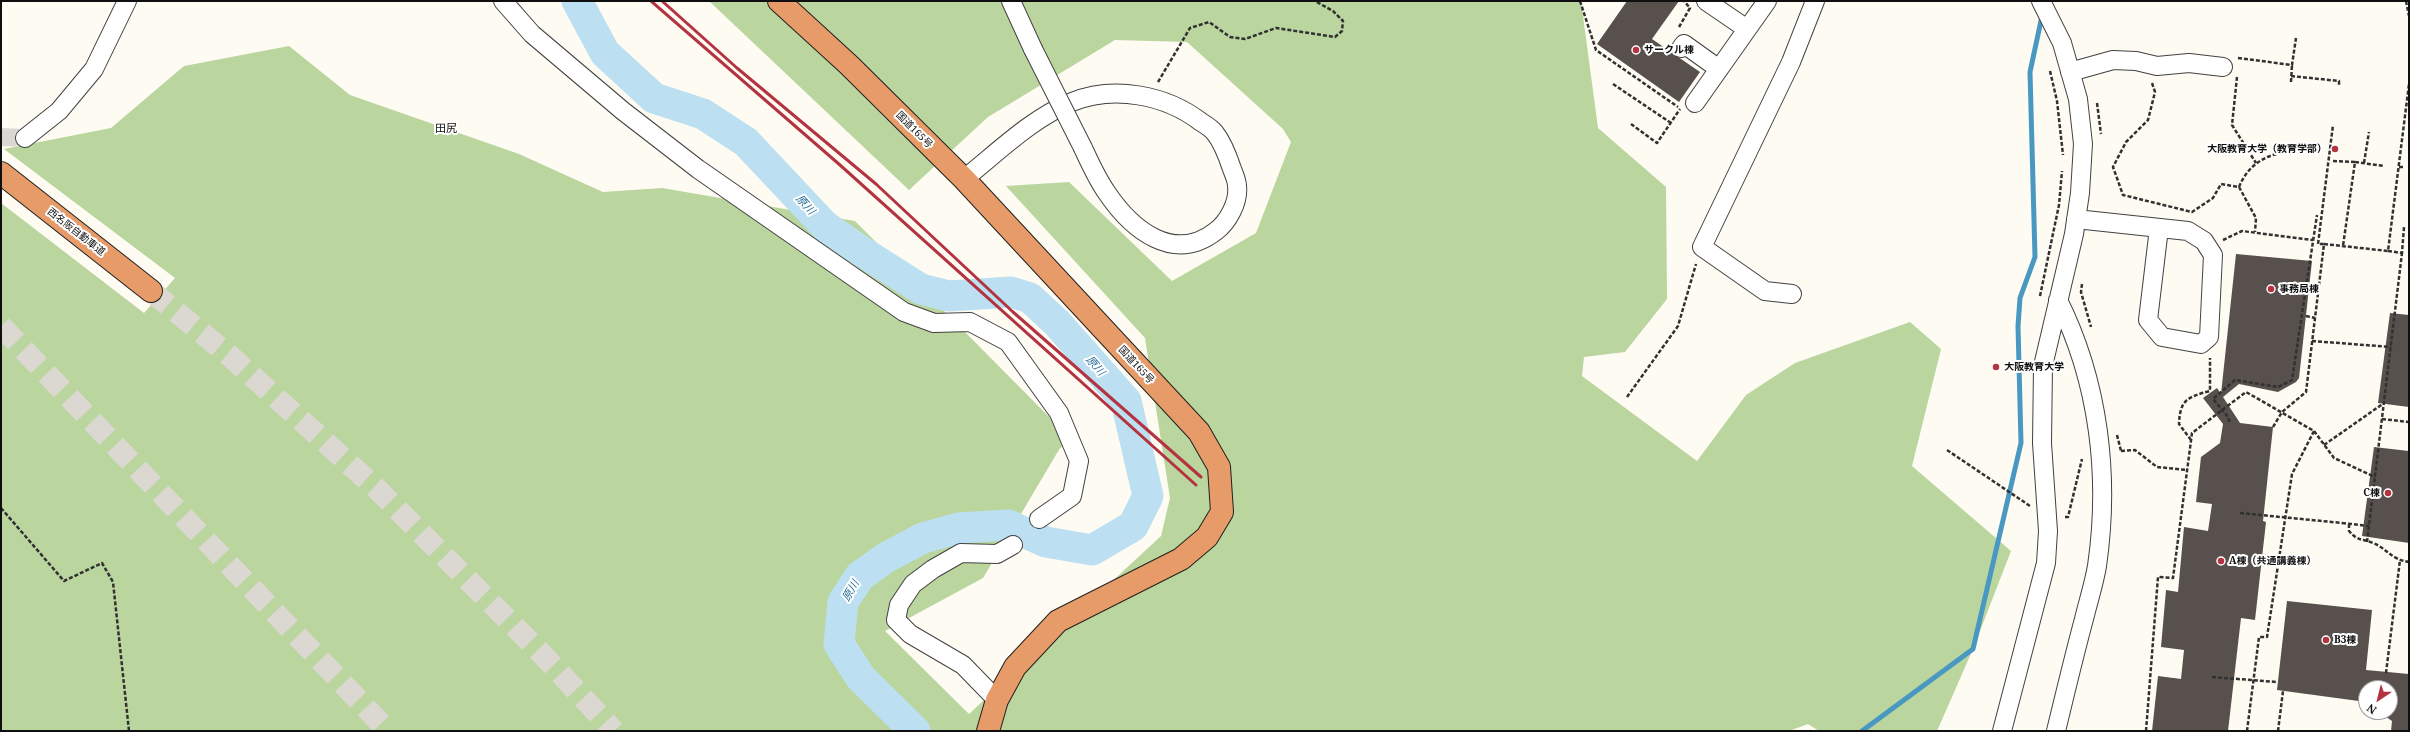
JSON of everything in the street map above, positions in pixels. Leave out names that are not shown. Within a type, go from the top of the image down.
[{"type":"highway","name":"国道165号","points":[[779,1],[849,65],[964,179],[1199,432],[1219,467],[1222,512],[1207,537],[1181,559],[1058,621],[1016,667],[997,700],[988,731]]},
{"type":"highway","name":"西名阪自動車道","points":[[1,173],[151,291]]},
{"type":"street","points":[[25,138],[59,111],[94,69],[127,1]]},
{"type":"street","points":[[504,1],[532,34],[623,111],[698,168],[904,312],[934,324],[970,322],[1008,342],[1059,412],[1079,461],[1072,496],[1039,519]]},
{"type":"street","points":[[964,179],[1045,115],[1073,102],[1119,94],[1148,98],[1188,112],[1215,132],[1228,157],[1238,186],[1233,210],[1220,228],[1205,240],[1182,246],[1157,240],[1134,225],[1106,192],[1083,148],[1033,49],[1011,1]]},
{"type":"street","points":[[1706,1],[1747,29]]},
{"type":"street","points":[[1687,106],[1720,69],[1767,1]]},
{"type":"street","points":[[1792,294],[1764,292],[1702,247],[1791,62],[1815,1]]},
{"type":"street","points":[[2002,731],[2046,562],[2048,531],[2042,444],[2042,395],[2044,366],[2076,219],[2083,144],[2078,99],[2062,43],[2041,1]]},
{"type":"street","points":[[1683,46],[1720,69]]},
{"type":"street","points":[[2070,72],[2113,60],[2146,63],[2157,66],[2189,63],[2229,62]]},
{"type":"street","points":[[2076,219],[2160,228],[2188,231],[2204,241],[2213,255],[2209,337],[2201,344],[2162,337],[2148,320],[2160,228]]},
{"type":"street","points":[[2056,731],[2096,567],[2103,506],[2102,472],[2094,399],[2073,331],[2058,300]]},
{"type":"street","points":[[997,700],[963,665],[910,634],[896,620],[899,605],[913,584],[933,569],[961,553],[997,554],[1013,545]]},
{"type":"path","points":[[1148,98],[1190,28],[1208,22],[1230,37],[1245,39],[1276,28],[1335,37],[1342,31],[1343,21],[1334,11],[1315,1]]},
{"type":"path","points":[[1580,1],[1596,50],[1687,106],[1671,123],[1657,143],[1631,124]]},
{"type":"path","points":[[1683,46],[1677,30],[1690,8],[1684,1]]},
{"type":"path","points":[[2406,1],[2409,16]]},
{"type":"path","points":[[2290,82],[2296,38]]},
{"type":"path","points":[[2229,62],[2292,65]]},
{"type":"path","points":[[2146,63],[2155,92],[2148,120],[2126,142],[2113,167],[2123,194],[2192,212],[2213,198],[2221,184],[2239,187]]},
{"type":"path","points":[[2049,66],[2057,101],[2064,157]]},
{"type":"path","points":[[2291,76],[2339,81],[2339,86]]},
{"type":"path","points":[[1613,84],[1671,123]]},
{"type":"path","points":[[2388,251],[2409,84]]},
{"type":"path","points":[[2333,125],[2318,244],[2402,252]]},
{"type":"path","points":[[2364,163],[2369,132]]},
{"type":"path","points":[[2255,232],[2256,218],[2239,187],[2244,174],[2263,158],[2280,152],[2297,152]]},
{"type":"path","points":[[2333,161],[2384,166]]},
{"type":"path","points":[[2343,246],[2355,162]]},
{"type":"path","points":[[2039,302],[2059,205],[2063,164]]},
{"type":"path","points":[[2229,422],[2229,418],[2213,399],[2236,380],[2278,387],[2292,380],[2317,215]]},
{"type":"path","points":[[2367,542],[2404,227]]},
{"type":"path","points":[[2217,243],[2242,231],[2313,240]]},
{"type":"path","points":[[2273,427],[2282,412],[2306,392],[2324,244]]},
{"type":"path","points":[[1627,397],[1678,326],[1702,247]]},
{"type":"path","points":[[2083,277],[2081,292],[2093,335]]},
{"type":"path","points":[[2306,316],[2315,318]]},
{"type":"path","points":[[2312,340],[2391,347]]},
{"type":"path","points":[[2191,441],[2179,424],[2180,408],[2190,396],[2210,391],[2210,366]]},
{"type":"path","points":[[2146,731],[2158,577],[2173,578],[2192,432],[2246,392],[2314,430],[2334,458],[2375,478]]},
{"type":"path","points":[[2324,445],[2384,403]]},
{"type":"path","points":[[2382,418],[2409,422]]},
{"type":"path","points":[[2116,429],[2120,452],[2135,450],[2157,466],[2187,470]]},
{"type":"path","points":[[2247,731],[2259,637],[2267,637],[2292,474],[2314,430]]},
{"type":"path","points":[[1947,450],[2028,505]]},
{"type":"path","points":[[2059,517],[2068,517],[2083,454]]},
{"type":"path","points":[[1,508],[64,581],[102,563],[114,582],[129,731]]},
{"type":"path","points":[[2240,512],[2369,526]]},
{"type":"path","points":[[2349,524],[2349,531],[2357,540],[2373,543],[2393,558],[2409,562]]},
{"type":"path","points":[[2386,673],[2400,560]]},
{"type":"path","points":[[2212,677],[2277,682]]},
{"type":"path","points":[[2278,731],[2283,691]]},
{"type":"green space","points":[[709,1],[1581,1],[1598,128],[1666,187],[1667,299],[1625,352],[1584,357],[1582,376],[1697,461],[1746,395],[1795,363],[1910,322],[1941,349],[1912,466],[2011,551],[1973,649],[1937,731],[1819,731],[1808,724],[1789,731],[1,731],[1,203],[144,313],[175,278],[4,149],[111,128],[184,66],[289,46],[350,95],[519,154],[603,192],[662,188],[855,221],[1073,441],[1060,448],[983,578],[885,631],[969,714],[1161,536],[1170,498],[1145,338],[1006,186],[1069,182],[1172,281],[1256,233],[1291,142],[1283,129],[1187,42],[1115,40],[988,117],[909,190]]},
{"type":"building","name":"サークル棟","points":[[1627,1],[1679,1],[1652,39],[1700,72],[1679,102],[1597,44]]},
{"type":"building","name":"A棟（共通講義棟）","points":[[2236,254],[2312,261],[2299,378],[2296,382],[2278,392],[2239,384],[2223,397],[2240,423],[2273,427],[2263,521],[2266,522],[2255,620],[2241,618],[2228,731],[2152,731],[2158,676],[2181,679],[2184,650],[2161,647],[2166,590],[2178,592],[2184,527],[2208,531],[2212,504],[2196,502],[2201,457],[2220,443],[2223,424],[2203,398],[2217,388],[2221,394]]},
{"type":"building","points":[[2390,313],[2409,315],[2409,407],[2378,403]]},
{"type":"building","name":"C棟","points":[[2374,447],[2409,451],[2409,543],[2362,536]]},
{"type":"building","name":"B3棟","points":[[2287,601],[2372,610],[2366,670],[2409,674],[2409,731],[2391,731],[2392,721],[2391,720],[2398,720],[2398,680],[2358,680],[2358,701],[2277,690]]},
{"type":"waterway","name":"原川","points":[[577,1],[605,53],[654,98],[703,114],[746,142],[825,226],[921,289],[949,296],[1011,292],[1030,298],[1057,323],[1126,401],[1148,496],[1133,526],[1092,550],[1046,542],[1008,525],[959,528],[923,538],[887,557],[860,576],[843,602],[839,644],[861,678],[915,731]]},
{"type":"waterway","points":[[1862,731],[1973,649],[2021,443],[2018,326],[2020,298],[2035,257],[2030,72],[2042,16]]},
{"type":"tunnel","points":[[1,137],[25,138]]},
{"type":"tunnel","points":[[151,291],[230,356],[377,489],[541,653],[614,731]]},
{"type":"tunnel","points":[[1,326],[388,731]]},
{"type":"railway","points":[[651,1],[840,165],[1196,485]]},
{"type":"railway","points":[[662,1],[737,68],[876,184],[1013,312],[1201,477]]},
{"type":"place","name":"サークル棟","points":[[1636,50]]},
{"type":"place","name":"大阪教育大学（教育学部）","points":[[2335,149]]},
{"type":"place","name":"事務局棟","points":[[2271,289]]},
{"type":"place","name":"大阪教育大学","points":[[1996,367]]},
{"type":"place","name":"C棟","points":[[2388,493]]},
{"type":"place","name":"A棟（共通講義棟）","points":[[2221,561]]},
{"type":"place","name":"B3棟","points":[[2326,640]]},
{"type":"district","name":"田尻","points":[[446,129]]}]
